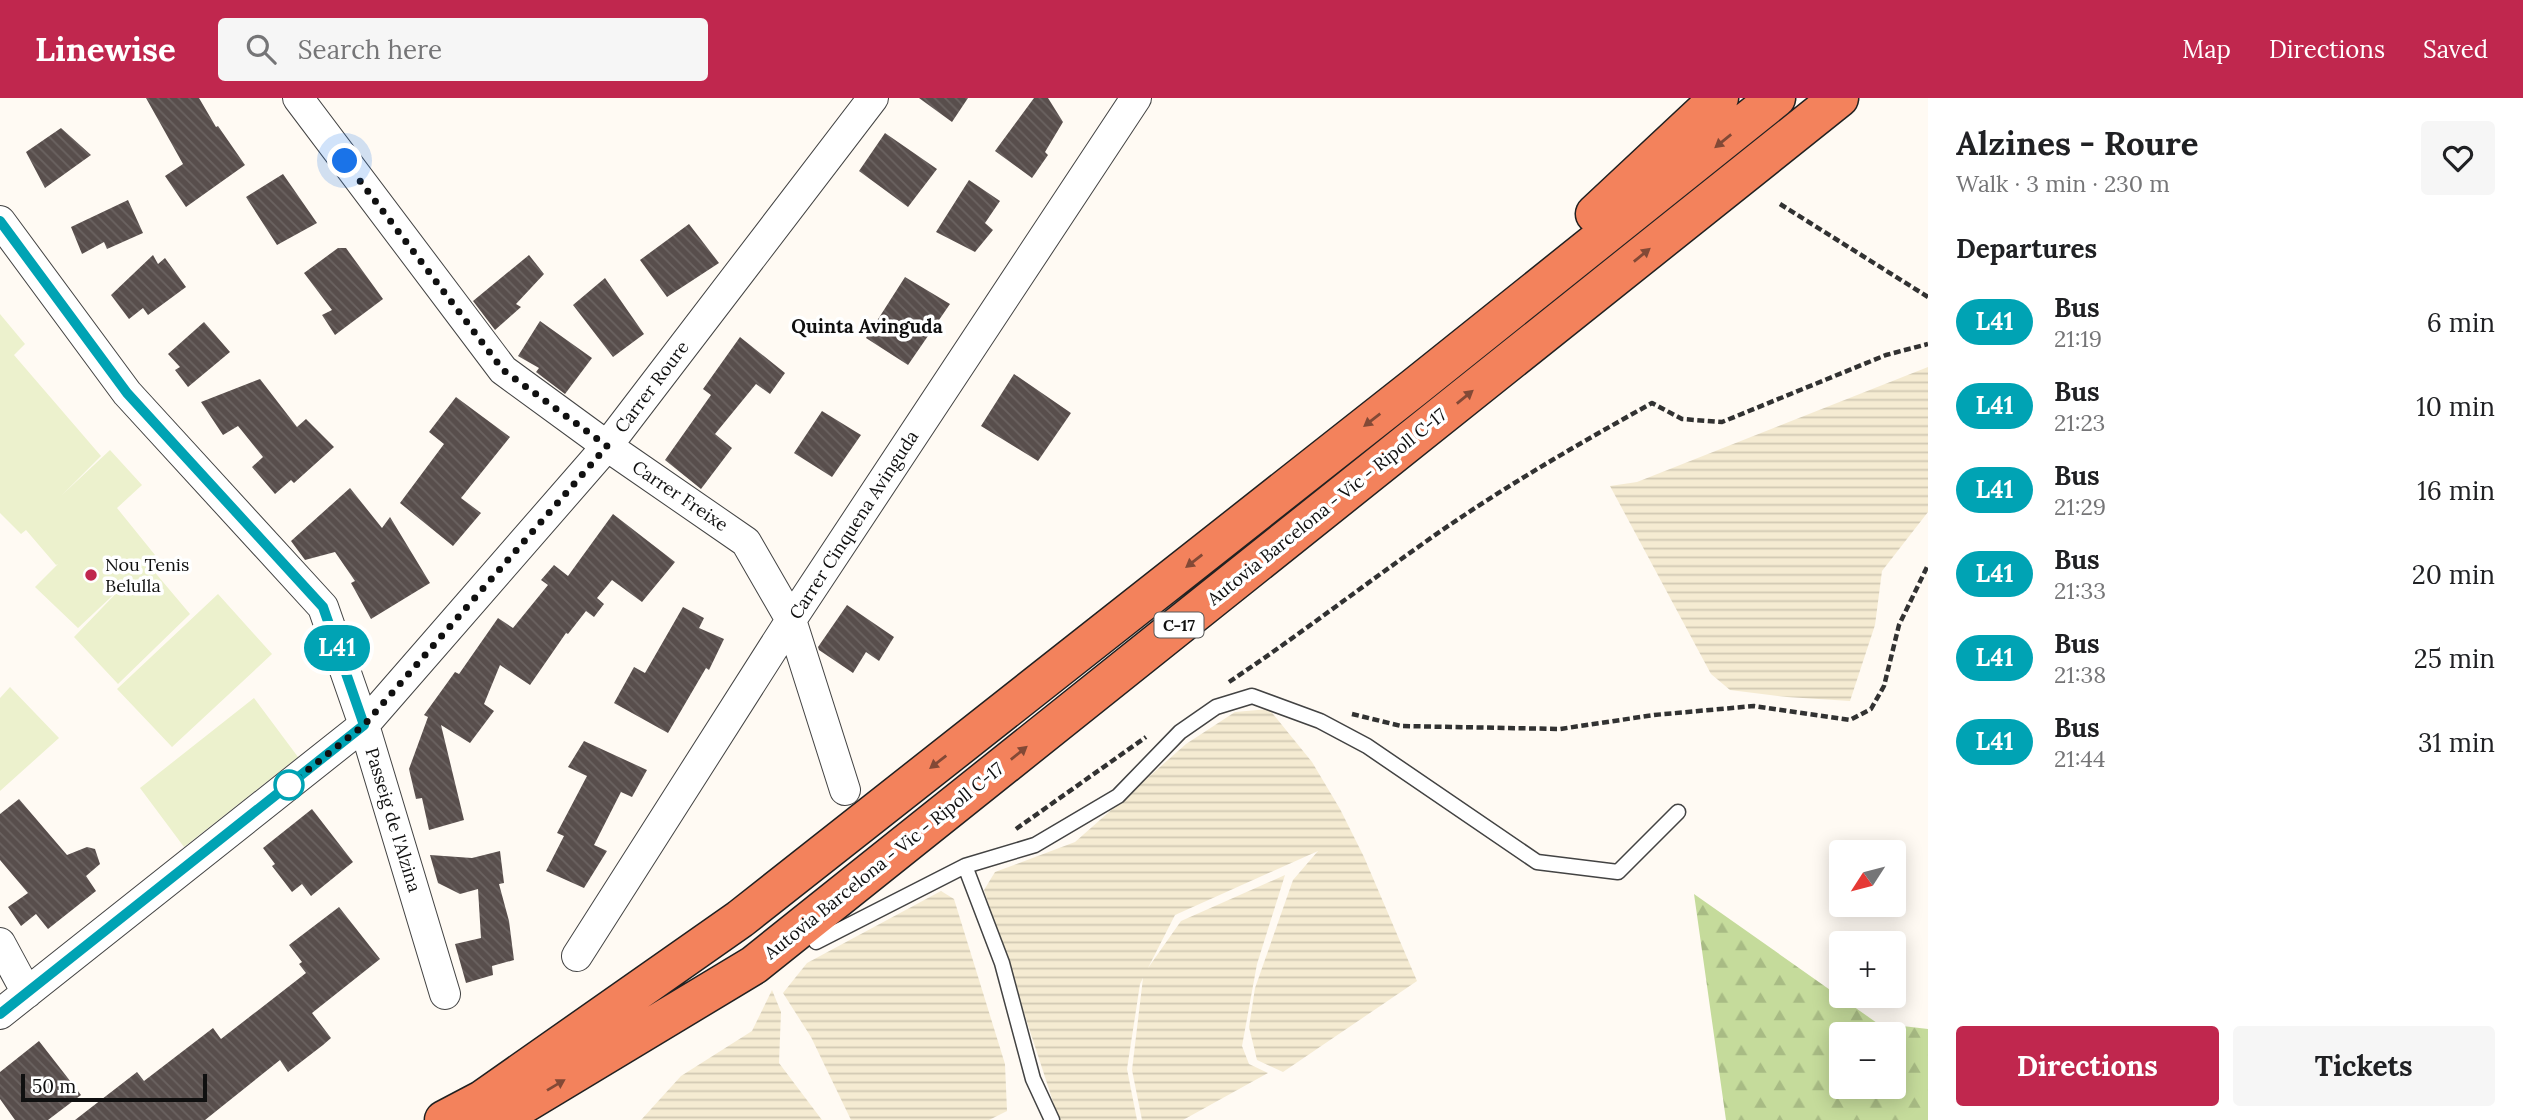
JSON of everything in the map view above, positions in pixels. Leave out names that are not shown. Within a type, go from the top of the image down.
[{"type":"highway","points":[[1415,387],[1718,98]]},
{"type":"highway","name":"C-17","points":[[444,1120],[482,1100],[740,919],[1415,387],[1776,98]]},
{"type":"highway","name":"Autovia Barcelona - Vic - Ripoll C-17","points":[[498,1120],[754,965],[1839,98]]},
{"type":"street","name":"Carrer Freixe","points":[[298,98],[503,370],[746,542],[791,620],[845,790]]},
{"type":"street","name":"Carrer Roure","points":[[0,1014],[364,725],[607,446],[873,98]]},
{"type":"street","name":"Carrer Cinquena Avinguda","points":[[577,956],[791,620],[1136,98]]},
{"type":"street","name":"Passeig de l'Alzina","points":[[0,221],[127,393],[323,607],[364,725],[445,994]]},
{"type":"street","points":[[0,943],[27,992]]},
{"type":"lane","points":[[816,942],[965,866],[1035,845],[1118,796],[1180,732],[1216,707],[1252,696],[1320,721],[1367,747],[1537,862],[1618,872],[1678,812]]},
{"type":"lane","points":[[965,866],[1002,962],[1033,1079],[1052,1120]]},
{"type":"path","points":[[1780,204],[1928,296]]},
{"type":"path","points":[[1223,685],[1493,497],[1564,451],[1652,402],[1682,419],[1722,422],[1886,355],[1928,344]]},
{"type":"path","points":[[1348,713],[1401,726],[1465,728],[1560,729],[1654,715],[1754,706],[1850,720],[1871,709],[1884,686],[1899,625],[1928,565]]},
{"type":"path","points":[[1005,837],[1146,737]]},
{"type":"shaded area","points":[[1928,367],[1928,512],[1882,571],[1875,625],[1850,701],[1730,690],[1711,674],[1610,486],[1637,482]]},
{"type":"shaded area","points":[[1269,709],[1312,762],[1340,809],[1364,857],[1417,981],[1283,1072],[1257,1060],[1249,1027],[1255,988],[1293,880],[1318,851],[1175,915],[1148,968],[1181,921],[1285,875],[1257,964],[1242,1046],[1249,1064],[1268,1073],[1183,1120],[1142,1120],[1132,1070],[1143,978],[1127,1069],[1137,1120],[1059,1120],[984,890],[995,872],[1075,842],[1186,744],[1235,712]]},
{"type":"shaded area","points":[[941,891],[954,899],[1005,1064],[1007,1111],[989,1120],[851,1120],[811,1037],[783,993],[807,963]]},
{"type":"shaded area","points":[[772,990],[781,1012],[779,1063],[822,1120],[641,1120],[681,1076],[752,1031]]},
{"type":"green space","points":[[0,314],[25,344],[14,355],[101,456],[62,495],[110,450],[142,485],[117,508],[155,555],[147,563],[190,614],[118,684],[74,637],[127,582],[78,628],[35,587],[58,564],[56,565],[26,530],[21,534],[0,513]]},
{"type":"green space","points":[[218,594],[272,654],[172,747],[117,689]]},
{"type":"green space","points":[[10,687],[59,738],[0,791],[0,698]]},
{"type":"green space","points":[[254,698],[298,757],[184,847],[140,788]]},
{"type":"green space","points":[[1694,894],[1829,989],[1829,1008],[1856,1008],[1876,1022],[1829,1022],[1829,1099],[1906,1099],[1906,1026],[1928,1029],[1928,1120],[1726,1120]]},
{"type":"building","points":[[146,98],[199,98],[216,127],[218,126],[245,165],[186,207],[165,176],[183,164]]},
{"type":"building","points":[[919,98],[968,98],[952,122]]},
{"type":"building","points":[[1034,98],[1048,98],[1063,122],[1045,152],[1048,155],[1032,178],[995,151]]},
{"type":"building","points":[[61,128],[91,155],[45,188],[26,152]]},
{"type":"building","points":[[885,133],[937,169],[908,207],[859,171]]},
{"type":"building","points":[[283,174],[317,223],[277,245],[246,197]]},
{"type":"building","points":[[969,180],[1000,201],[985,223],[993,230],[975,252],[936,232]]},
{"type":"building","points":[[128,200],[143,233],[107,249],[104,242],[82,254],[71,227]]},
{"type":"building","points":[[689,224],[719,263],[667,297],[640,260]]},
{"type":"building","points":[[338,248],[346,248],[383,299],[335,335],[322,315],[332,310],[304,273]]},
{"type":"building","points":[[153,255],[158,264],[165,258],[186,287],[148,315],[143,308],[129,319],[111,295]]},
{"type":"building","points":[[529,255],[544,274],[516,304],[521,307],[495,330],[473,301]]},
{"type":"building","points":[[905,277],[950,304],[908,365],[866,338]]},
{"type":"building","points":[[605,278],[644,334],[613,357],[573,305]]},
{"type":"building","points":[[540,321],[592,358],[565,394],[536,372],[539,368],[518,356]]},
{"type":"building","points":[[204,322],[230,352],[188,387],[175,370],[180,367],[168,354]]},
{"type":"building","points":[[740,337],[785,373],[770,394],[756,384],[715,434],[732,448],[701,489],[665,460],[711,395],[703,389]]},
{"type":"building","points":[[1014,374],[1071,413],[1038,461],[981,426]]},
{"type":"building","points":[[260,379],[297,427],[306,419],[334,447],[294,483],[291,480],[275,494],[252,467],[263,457],[238,426],[223,435],[201,402]]},
{"type":"building","points":[[456,397],[510,437],[461,498],[481,513],[453,546],[400,503],[444,444],[429,432]]},
{"type":"building","points":[[822,411],[861,435],[832,477],[794,453]]},
{"type":"building","points":[[350,488],[382,528],[390,517],[430,583],[371,619],[351,583],[355,581],[335,552],[305,560],[291,541]]},
{"type":"building","points":[[613,514],[675,562],[642,602],[612,580],[597,598],[604,604],[594,617],[586,611],[568,634],[566,633],[530,685],[500,665],[484,704],[494,711],[470,743],[441,725],[464,820],[429,830],[422,798],[416,799],[409,769],[428,717],[424,715],[455,672],[459,674],[498,618],[513,628],[548,585],[541,580],[554,565],[568,576]]},
{"type":"building","points":[[847,605],[894,637],[879,661],[866,652],[853,673],[818,647]]},
{"type":"building","points":[[683,607],[704,618],[699,628],[724,639],[709,670],[706,668],[668,733],[614,703],[634,667],[645,673]]},
{"type":"building","points":[[584,741],[647,770],[632,797],[621,792],[594,845],[607,851],[584,888],[546,871],[564,836],[557,833],[587,776],[568,767]]},
{"type":"building","points":[[19,799],[67,855],[87,847],[95,849],[100,864],[86,876],[96,891],[48,929],[36,914],[21,926],[8,907],[28,893],[0,860],[0,814]]},
{"type":"building","points":[[312,809],[353,862],[311,896],[302,884],[292,892],[272,866],[275,864],[263,848]]},
{"type":"building","points":[[500,851],[504,883],[499,884],[509,921],[514,960],[492,966],[493,975],[466,983],[455,944],[481,938],[478,889],[460,894],[438,883],[430,855],[472,858]]},
{"type":"building","points":[[339,907],[380,959],[312,1013],[331,1038],[323,1045],[288,1072],[280,1060],[205,1120],[75,1120],[137,1072],[144,1081],[213,1028],[221,1039],[306,973],[299,964],[302,962],[289,945]]},
{"type":"building","points":[[39,1041],[81,1095],[48,1120],[15,1120],[0,1099],[0,1072]]},
{"type":"bus line","name":"L41","points":[[0,221],[127,393],[323,607],[364,725],[0,1014]]},
{"type":"place","name":"Nou Tenis Belulla","points":[[91,575]]},
{"type":"district","name":"Quinta Avinguda","points":[[867,326]]},
{"type":"route","points":[[289,785],[364,725],[607,446],[503,370],[345,161]]}]
